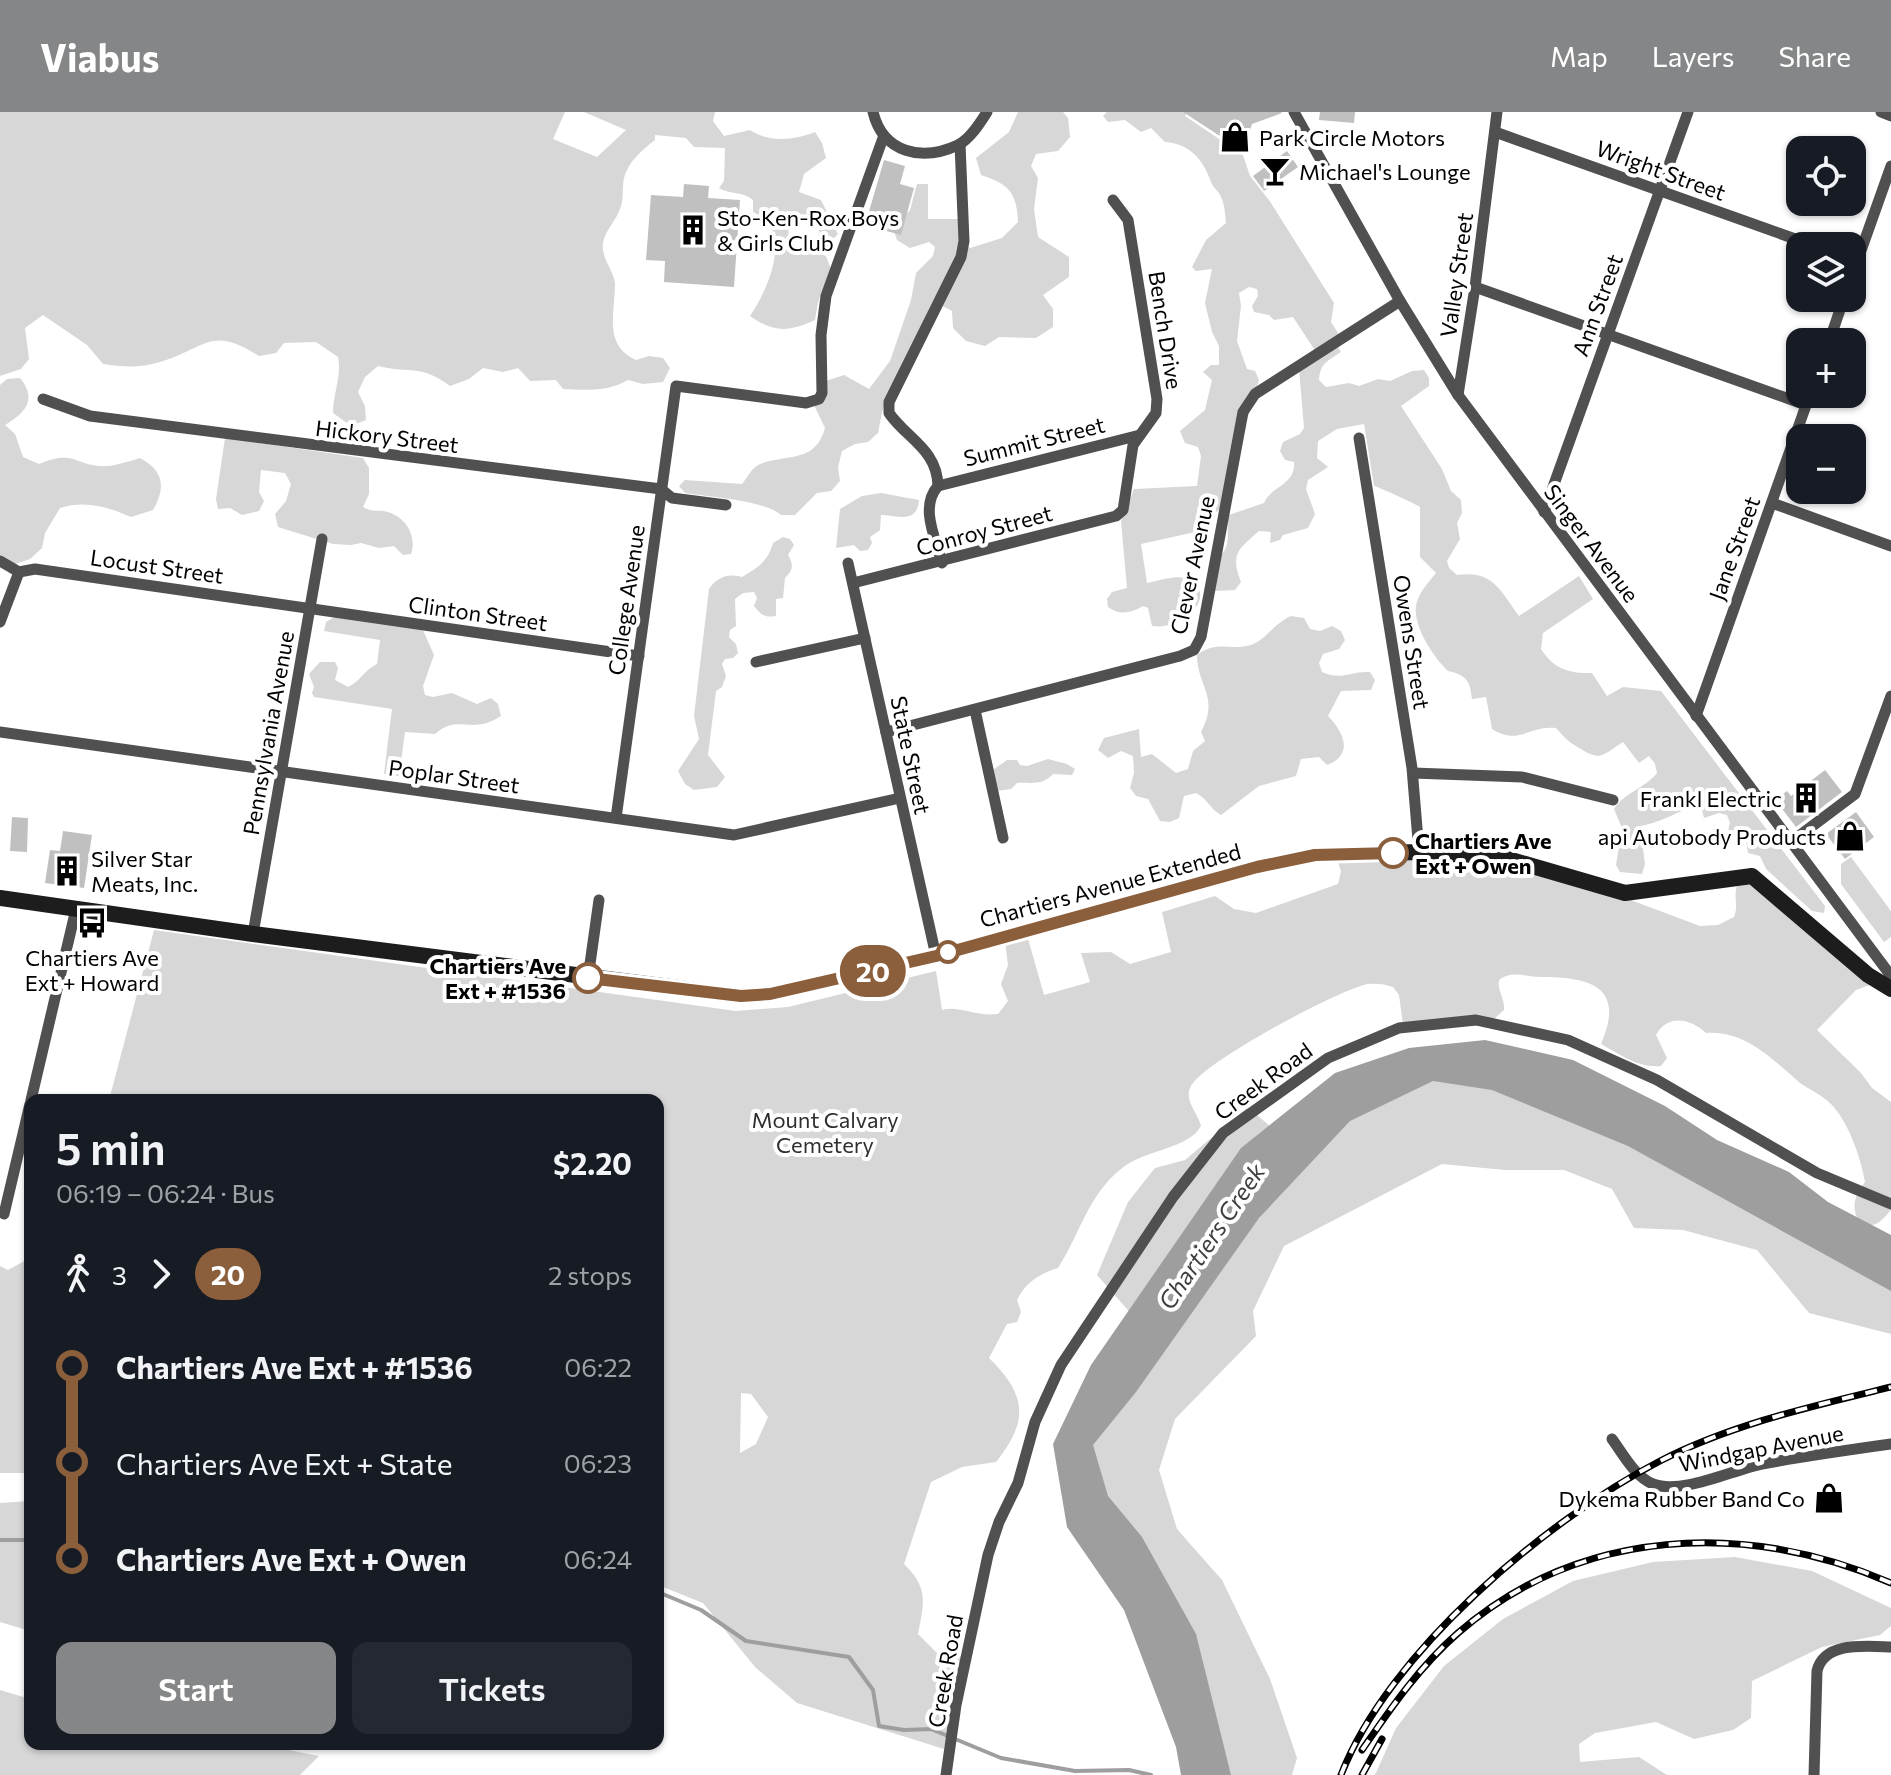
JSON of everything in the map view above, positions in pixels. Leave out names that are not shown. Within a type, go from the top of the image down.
[{"type":"street","points":[[873,112],[883,138],[893,145],[915,152],[936,151],[960,144],[987,112]]},
{"type":"street","name":"Singer Avenue","points":[[1294,112],[1400,301],[1458,395],[1891,976]]},
{"type":"street","name":"Valley Street","points":[[1458,395],[1497,112]]},
{"type":"street","name":"Ann Street","points":[[1544,512],[1688,112]]},
{"type":"street","points":[[1881,112],[1891,116]]},
{"type":"street","name":"Wright Street","points":[[1495,132],[1786,236]]},
{"type":"street","name":"College Avenue","points":[[616,818],[676,386],[806,403],[819,399],[826,296],[883,138]]},
{"type":"street","points":[[942,563],[928,507],[930,495],[938,486],[938,475],[930,456],[918,440],[895,422],[889,413],[889,402],[961,257],[964,241],[960,144]]},
{"type":"street","points":[[1866,232],[1891,166]]},
{"type":"street","name":"Bench Drive","points":[[1113,200],[1128,220],[1157,399],[1156,413],[1133,445],[1123,510]]},
{"type":"street","points":[[1475,287],[1608,335],[1786,393]]},
{"type":"street","name":"Clever Avenue","points":[[886,732],[1194,650],[1201,637],[1243,412],[1255,394],[1400,301]]},
{"type":"street","name":"Hickory Street","points":[[43,399],[90,416],[661,489],[672,498],[726,505]]},
{"type":"street","name":"Jane Street","points":[[1696,716],[1805,408]]},
{"type":"street","name":"Summit Street","points":[[938,486],[1140,435]]},
{"type":"street","name":"Owens Street","points":[[1359,438],[1413,773],[1419,852]]},
{"type":"street","points":[[1772,503],[1891,546]]},
{"type":"street","name":"Conroy Street","points":[[853,583],[942,563],[1116,516],[1123,510]]},
{"type":"street","name":"Pennsylvania Avenue","points":[[253,934],[322,539]]},
{"type":"street","name":"Locust Street","points":[[0,561],[19,572],[35,569],[311,609]]},
{"type":"street","name":"State Street","points":[[848,563],[936,956]]},
{"type":"street","points":[[0,622],[19,572]]},
{"type":"street","name":"Clinton Street","points":[[311,609],[639,656]]},
{"type":"street","points":[[756,662],[865,638]]},
{"type":"street","points":[[1791,842],[1855,794],[1891,696]]},
{"type":"street","points":[[975,710],[1003,838]]},
{"type":"street","name":"Poplar Street","points":[[0,732],[734,835],[900,798]]},
{"type":"street","points":[[1413,773],[1522,777],[1613,800]]},
{"type":"street","name":"Chartiers Avenue Extended","points":[[0,898],[253,934],[741,996],[770,994],[936,956],[1257,867],[1315,855],[1419,852],[1501,857],[1625,893],[1752,876],[1868,975],[1891,989]]},
{"type":"street","points":[[588,978],[599,900]]},
{"type":"street","points":[[32,1094],[76,909]]},
{"type":"street","name":"Creek Road","points":[[946,1775],[956,1705],[988,1555],[999,1522],[1018,1483],[1035,1422],[1061,1365],[1173,1197],[1223,1133],[1328,1058],[1399,1028],[1476,1020],[1568,1040],[1657,1080],[1817,1173],[1891,1204]]},
{"type":"street","points":[[4,1214],[24,1128]]},
{"type":"street","name":"Windgap Avenue","points":[[1612,1439],[1638,1473],[1654,1484],[1664,1486],[1699,1482],[1759,1465],[1891,1444]]},
{"type":"street","points":[[1814,1775],[1817,1671],[1822,1657],[1830,1651],[1891,1647]]},
{"type":"green space","points":[[0,112],[565,112],[553,139],[597,157],[626,130],[584,112],[715,112],[713,121],[724,136],[750,130],[765,137],[782,139],[815,132],[826,158],[804,174],[799,192],[821,200],[838,234],[831,241],[818,238],[821,219],[792,212],[788,234],[790,244],[797,253],[814,251],[826,256],[831,269],[818,302],[815,320],[782,329],[759,322],[750,316],[770,276],[775,245],[772,232],[765,220],[753,212],[753,200],[719,188],[724,181],[725,148],[694,147],[686,138],[655,135],[655,140],[636,157],[626,172],[621,205],[606,234],[603,249],[615,284],[613,327],[619,346],[636,360],[649,356],[663,358],[670,368],[663,382],[643,384],[628,380],[605,388],[563,389],[556,380],[530,381],[518,368],[503,372],[483,368],[469,379],[450,386],[423,372],[378,366],[365,377],[358,392],[365,406],[366,420],[351,426],[333,413],[338,357],[316,342],[284,343],[276,353],[259,356],[229,342],[209,342],[153,364],[118,366],[103,364],[87,345],[43,315],[25,328],[29,359],[21,369],[0,376]]},
{"type":"green space","points":[[1018,112],[1063,112],[1068,118],[1070,137],[1058,151],[1036,154],[1031,166],[1038,178],[1034,209],[1038,237],[1069,257],[1069,277],[1043,295],[1053,309],[1053,327],[1036,338],[999,337],[985,346],[966,341],[953,328],[952,311],[933,301],[882,412],[878,433],[868,442],[842,451],[838,467],[840,481],[831,491],[817,493],[795,515],[781,515],[750,503],[685,493],[679,486],[685,480],[742,484],[758,465],[798,456],[814,448],[825,428],[812,401],[826,381],[844,375],[869,389],[890,361],[911,300],[916,273],[933,256],[935,247],[929,242],[910,248],[897,240],[893,228],[910,210],[917,184],[928,184],[928,219],[959,219],[961,242],[970,248],[1002,238],[1018,222],[1016,204],[1010,191],[981,175],[976,158],[1009,132]]},
{"type":"green space","points":[[1107,112],[1187,112],[1185,116],[1243,155],[1250,176],[1269,200],[1334,303],[1331,322],[1340,336],[1316,352],[1293,317],[1274,320],[1269,315],[1254,312],[1252,306],[1258,296],[1257,289],[1249,287],[1239,293],[1241,306],[1237,341],[1247,369],[1255,371],[1259,380],[1221,508],[1212,516],[1201,516],[1195,532],[1141,544],[1147,583],[1180,577],[1195,584],[1200,591],[1200,600],[1188,616],[1165,626],[1152,626],[1148,608],[1143,606],[1130,612],[1117,612],[1108,607],[1107,599],[1112,592],[1127,588],[1121,521],[1134,489],[1197,486],[1201,456],[1198,447],[1185,443],[1180,431],[1205,410],[1212,380],[1203,372],[1211,365],[1219,365],[1219,346],[1205,303],[1212,269],[1196,271],[1192,267],[1206,240],[1226,223],[1225,213],[1220,195],[1194,154],[1182,146],[1165,142],[1151,128],[1141,132],[1125,120],[1108,122],[1103,116]]},
{"type":"green space","points":[[1336,344],[1341,352],[1326,363],[1320,374],[1319,380],[1326,387],[1349,383],[1359,386],[1378,379],[1390,381],[1412,371],[1424,370],[1429,378],[1429,386],[1401,406],[1442,469],[1451,491],[1461,500],[1462,513],[1457,523],[1460,539],[1447,561],[1449,568],[1457,575],[1469,574],[1487,579],[1501,590],[1519,616],[1579,576],[1593,599],[1543,633],[1541,649],[1546,656],[1562,668],[1592,673],[1607,696],[1623,687],[1661,691],[1825,906],[1824,913],[1812,911],[1766,869],[1760,856],[1748,853],[1745,835],[1731,837],[1727,815],[1719,813],[1704,818],[1701,806],[1640,826],[1645,864],[1642,874],[1620,872],[1616,865],[1622,828],[1614,809],[1657,773],[1655,764],[1649,756],[1639,763],[1623,742],[1598,756],[1573,744],[1556,728],[1510,736],[1492,729],[1486,697],[1472,699],[1466,679],[1442,665],[1419,627],[1416,617],[1418,599],[1436,573],[1420,557],[1420,507],[1374,486],[1364,424],[1337,429],[1318,441],[1317,458],[1328,467],[1308,480],[1306,489],[1315,514],[1308,528],[1283,535],[1280,540],[1270,543],[1271,532],[1259,531],[1236,558],[1241,582],[1235,590],[1215,591],[1219,557],[1227,543],[1229,515],[1264,503],[1294,470],[1294,462],[1285,460],[1280,451],[1283,442],[1300,434],[1304,428],[1299,369]]},
{"type":"green space","points":[[20,378],[28,393],[27,405],[5,425],[15,434],[23,457],[39,464],[69,458],[97,466],[140,458],[154,468],[160,480],[160,494],[153,510],[131,517],[96,506],[60,508],[45,533],[42,548],[30,559],[15,564],[0,559],[0,385],[7,379]]},
{"type":"green space","points":[[225,438],[363,458],[369,468],[369,494],[363,507],[388,512],[405,523],[413,541],[411,554],[403,555],[394,546],[379,548],[361,543],[333,544],[278,527],[275,514],[286,501],[291,484],[285,473],[261,470],[259,492],[264,501],[259,511],[242,515],[230,508],[218,509],[216,499]]},
{"type":"green space","points":[[881,493],[919,500],[917,508],[905,517],[881,515],[880,530],[870,537],[872,543],[868,550],[860,551],[854,545],[836,548],[840,509],[862,496]]},
{"type":"green space","points":[[783,537],[790,539],[794,545],[788,555],[792,567],[785,578],[783,598],[776,599],[776,616],[761,614],[754,606],[757,598],[754,592],[743,593],[735,599],[736,626],[730,630],[729,637],[736,644],[738,653],[733,658],[725,659],[722,664],[726,676],[722,687],[716,691],[708,755],[725,777],[717,787],[694,790],[685,784],[678,771],[699,739],[694,716],[709,589],[723,577],[742,577],[753,570],[765,559],[773,543]]},
{"type":"green space","points":[[336,616],[422,628],[434,655],[423,686],[425,695],[433,697],[452,693],[477,704],[491,698],[498,704],[501,716],[481,724],[451,725],[435,734],[405,732],[399,776],[384,774],[392,709],[314,697],[312,693],[314,687],[309,674],[320,662],[335,662],[338,668],[335,680],[348,687],[377,664],[380,640],[324,631],[326,622]]},
{"type":"green space","points":[[1291,616],[1304,618],[1310,629],[1320,631],[1332,626],[1341,631],[1345,640],[1339,649],[1323,654],[1319,663],[1322,672],[1340,676],[1370,672],[1375,680],[1371,690],[1341,691],[1328,716],[1342,736],[1341,755],[1327,765],[1319,757],[1301,759],[1296,776],[1259,786],[1221,815],[1196,793],[1184,796],[1179,818],[1170,822],[1160,821],[1148,799],[1136,796],[1130,788],[1134,773],[1133,756],[1121,751],[1108,758],[1098,750],[1104,738],[1139,729],[1141,757],[1152,754],[1176,773],[1188,769],[1193,751],[1205,741],[1201,732],[1208,710],[1197,655],[1211,648],[1251,645]]},
{"type":"green space","points":[[1048,759],[1075,769],[1072,775],[1053,774],[1041,782],[1017,783],[1011,789],[997,791],[990,772],[1007,760],[1017,760],[1020,765],[1027,766]]},
{"type":"green space","name":"Mount Calvary Cemetery","points":[[1336,857],[1496,862],[1628,899],[1700,926],[1718,925],[1734,917],[1737,886],[1751,884],[1875,983],[1856,990],[1817,1030],[1872,1088],[1891,1102],[1891,1210],[1877,1223],[1859,1223],[1855,1202],[1865,1182],[1857,1151],[1843,1120],[1827,1101],[1768,1056],[1733,1036],[1706,1033],[1693,1024],[1679,1020],[1666,1024],[1656,1035],[1667,1058],[1661,1066],[1630,1060],[1601,1044],[1608,1024],[1606,997],[1599,989],[1575,979],[1509,975],[1499,980],[1504,1010],[1495,1018],[1403,1025],[1399,995],[1393,987],[1368,984],[1330,999],[1245,1044],[1201,1075],[1191,1086],[1190,1101],[1201,1126],[1195,1134],[1131,1162],[1110,1179],[1092,1203],[1058,1268],[1039,1276],[1017,1300],[1021,1312],[1017,1322],[1007,1324],[989,1358],[1002,1371],[1017,1396],[1018,1421],[1007,1447],[996,1462],[962,1467],[931,1482],[904,1564],[918,1581],[923,1596],[918,1634],[937,1653],[961,1656],[944,1749],[797,1703],[755,1667],[703,1603],[664,1587],[664,1094],[111,1094],[154,930],[736,1011],[788,1007],[936,971],[942,1010],[998,1014],[1008,1001],[1001,984],[1008,965],[1005,941],[1027,935],[1044,995],[1090,982],[1081,953],[1111,952],[1130,964],[1171,952],[1162,912],[1215,896],[1234,909],[1256,913],[1338,884],[1341,871]],"holes":[[[741,1393],[751,1394],[768,1417],[756,1444],[740,1453]]]},
{"type":"green space","points":[[1851,857],[1891,911],[1891,937],[1884,942],[1841,884],[1841,864]]},
{"type":"green space","points":[[1512,1059],[1891,1272],[1891,1334],[1809,1313],[1757,1250],[1683,1230],[1634,1228],[1612,1189],[1564,1170],[1505,1170],[1442,1164],[1284,1246],[1253,1311],[1256,1336],[1175,1419],[1159,1470],[1177,1529],[1222,1580],[1270,1679],[1297,1758],[1292,1775],[1227,1775],[1085,1455],[1148,1333],[1097,1275],[1128,1202],[1155,1168],[1185,1160],[1248,1107],[1289,1143],[1405,1073]]},
{"type":"green space","points":[[24,1261],[24,1473],[0,1473],[0,1266],[8,1270]]},
{"type":"green space","points":[[24,1501],[24,1629],[0,1622],[0,1503]]},
{"type":"green space","points":[[1735,1557],[1812,1571],[1891,1608],[1891,1626],[1880,1635],[1822,1647],[1752,1681],[1751,1718],[1733,1730],[1694,1739],[1656,1722],[1595,1733],[1579,1744],[1580,1762],[1639,1757],[1667,1775],[1375,1775],[1396,1728],[1444,1666],[1503,1619],[1573,1581],[1653,1562]]},
{"type":"green space","points":[[0,1690],[24,1697],[24,1750],[288,1750],[319,1756],[300,1775],[0,1775]]},
{"type":"water","name":"Chartiers Creek","points":[[1485,1040],[1573,1060],[1665,1106],[1717,1140],[1789,1172],[1828,1202],[1891,1235],[1891,1291],[1628,1146],[1492,1090],[1433,1081],[1350,1121],[1259,1218],[1136,1392],[1093,1445],[1108,1496],[1142,1537],[1196,1634],[1231,1775],[1181,1775],[1176,1747],[1124,1610],[1067,1527],[1053,1444],[1091,1365],[1241,1148],[1335,1073],[1409,1048]]},
{"type":"building","name":"Park Circle Motors","points":[[1183,112],[1282,113],[1252,124],[1243,151]]},
{"type":"building","points":[[1320,112],[1355,112],[1354,123],[1319,120]]},
{"type":"building","name":"Michael's Lounge","points":[[1287,151],[1298,167],[1264,191],[1253,176]]},
{"type":"building","points":[[884,160],[905,166],[900,184],[914,188],[901,235],[865,225]]},
{"type":"building","name":"Sto-Ken-Rox Boys & Girls Club","points":[[684,184],[709,186],[708,198],[740,200],[734,287],[664,282],[665,261],[646,260],[651,195],[683,197]]},
{"type":"building","name":"Frankl Electric","points":[[1825,770],[1842,792],[1796,827],[1775,800],[1787,791],[1791,796]]},
{"type":"building","name":"api Autobody Products","points":[[1856,812],[1874,837],[1845,859],[1826,834]]},
{"type":"building","points":[[12,817],[28,818],[27,852],[10,851]]},
{"type":"building","name":"Silver Star Meats, Inc.","points":[[63,831],[92,835],[84,888],[45,883],[50,850],[60,851]]},
{"type":"waterway","points":[[0,1540],[24,1540]]},
{"type":"waterway","points":[[664,1595],[701,1610],[746,1641],[849,1657],[873,1690],[879,1726],[904,1730],[931,1729],[1001,1758],[1075,1771],[1129,1770],[1151,1775]]},
{"type":"railway","points":[[1341,1775],[1364,1729],[1395,1683],[1433,1638],[1475,1594],[1569,1518],[1615,1486],[1660,1461],[1716,1436],[1773,1417],[1891,1387]]},
{"type":"railway","points":[[1362,1750],[1418,1674],[1458,1633],[1506,1598],[1557,1572],[1611,1554],[1666,1545],[1723,1543],[1780,1549],[1836,1563],[1891,1583]]},
{"type":"railway","points":[[1362,1775],[1382,1739]]},
{"type":"bus line","name":"20","points":[[588,978],[741,996],[770,994],[936,956],[1257,867],[1315,855],[1393,853]]},
{"type":"place","name":"Park Circle Motors","points":[[1235,137]]},
{"type":"place","name":"Michael's Lounge","points":[[1275,171]]},
{"type":"place","name":"Sto-Ken-Rox Boys & Girls Club","points":[[693,230]]},
{"type":"place","name":"Frankl Electric","points":[[1806,798]]},
{"type":"place","name":"api Autobody Products","points":[[1850,836]]},
{"type":"place","name":"Chartiers Ave Ext + Owen","points":[[1393,853]]},
{"type":"place","name":"Silver Star Meats, Inc.","points":[[67,871]]},
{"type":"place","name":"Chartiers Ave Ext + Howard","points":[[92,923]]},
{"type":"place","name":"Chartiers Ave Ext + #1536","points":[[588,978]]},
{"type":"place","name":"Dykema Rubber Band Co","points":[[1829,1498]]}]
